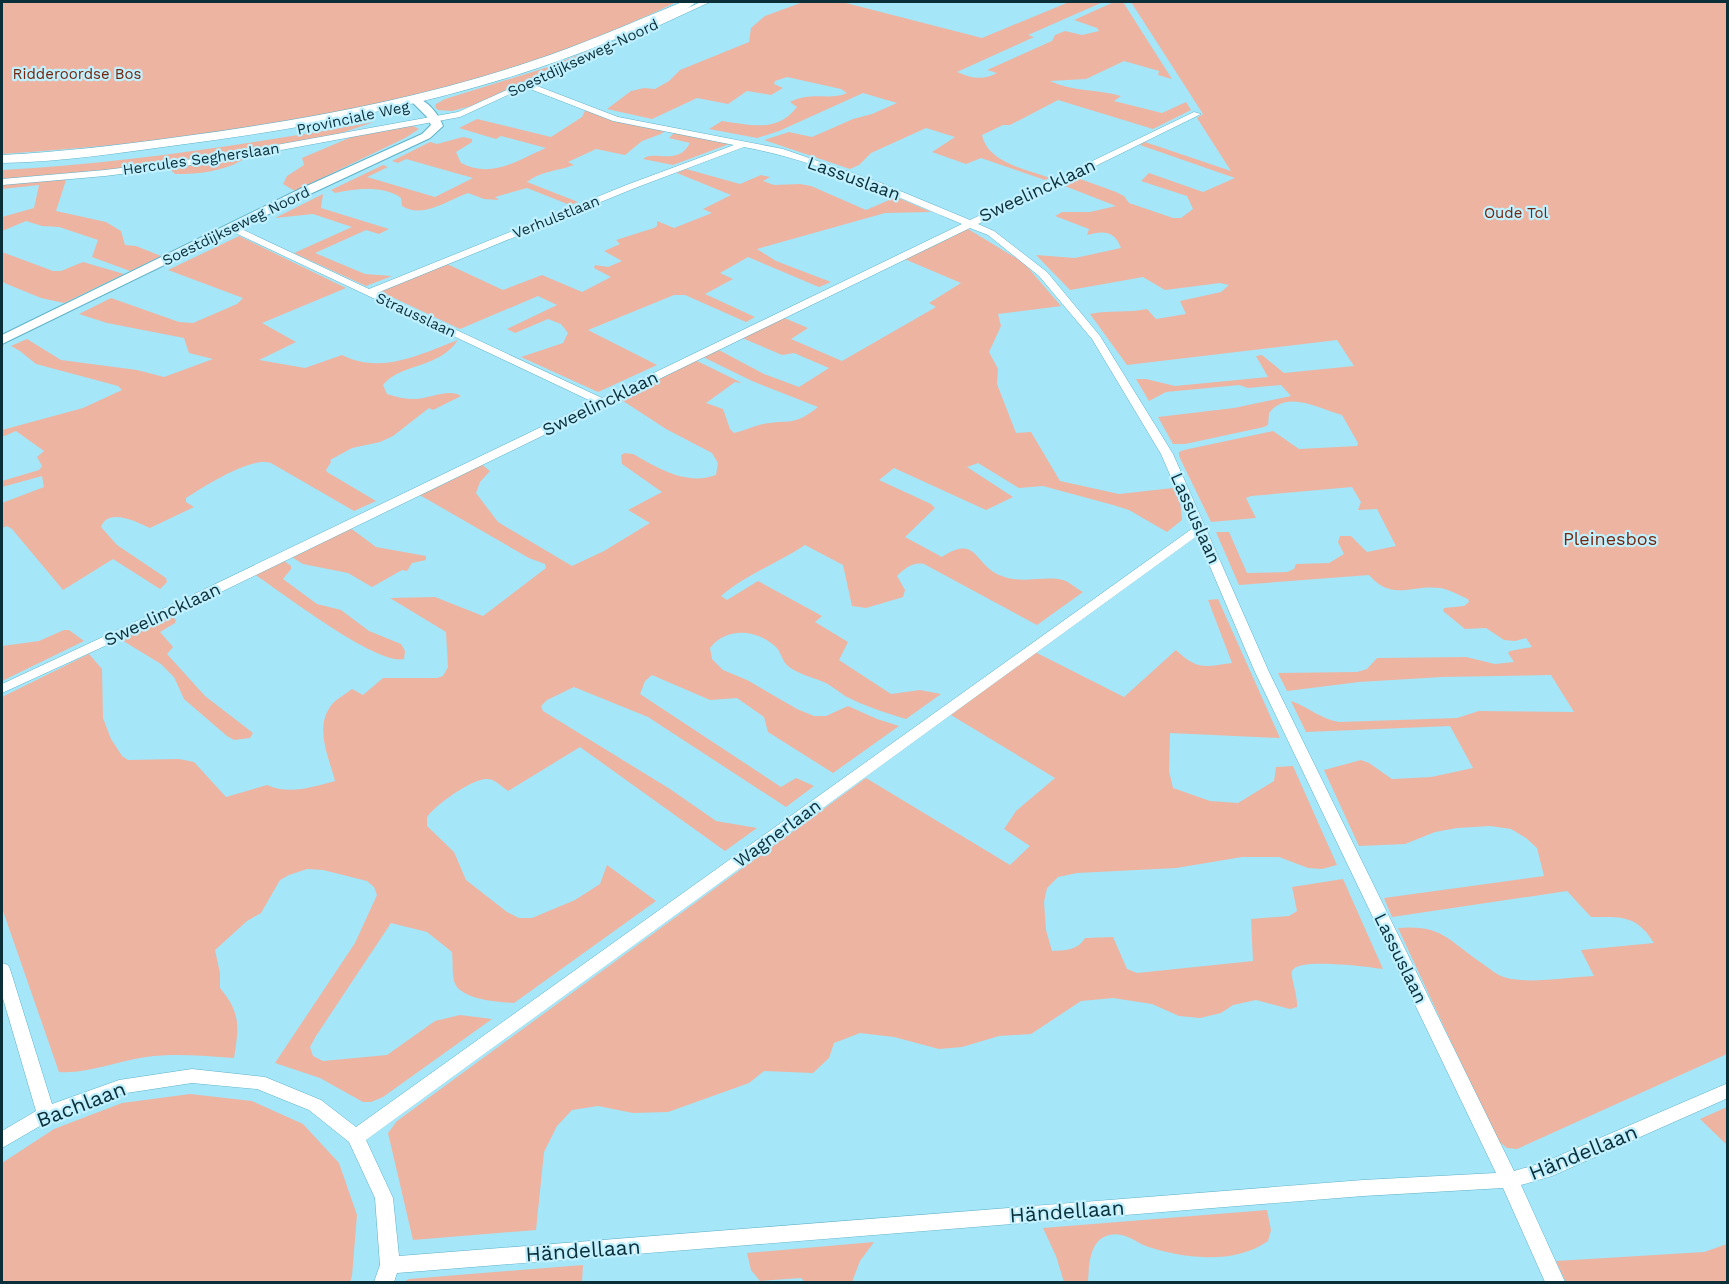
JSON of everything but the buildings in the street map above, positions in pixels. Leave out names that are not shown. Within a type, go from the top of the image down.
[{"type":"main road","name":"Provinciale Weg","points":[[2,159],[155,149],[256,136],[417,102],[550,66],[611,41],[690,2]]},
{"type":"main road","points":[[417,102],[435,118]]},
{"type":"main road","name":"Soestdijkseweg Noord","points":[[2,340],[304,192],[426,136],[437,126],[435,118]]},
{"type":"street","name":"Soestdijkseweg-Noord","points":[[435,118],[460,114],[706,2]]},
{"type":"street","name":"Lassuslaan","points":[[527,85],[616,119],[745,144],[810,161],[878,185],[991,233],[1043,274],[1096,338],[1167,454],[1262,672],[1509,1180],[1555,1282]]},
{"type":"street","name":"Sweelincklaan","points":[[2,689],[185,604],[969,222],[1197,114]]},
{"type":"street","name":"Hercules Segherslaan","points":[[2,182],[105,173],[216,159],[435,118]]},
{"type":"street","name":"Verhulstlaan","points":[[368,293],[632,186],[745,144]]},
{"type":"street","name":"Strausslaan","points":[[231,228],[601,402]]},
{"type":"street","name":"Wagnerlaan","points":[[356,1137],[1199,529]]},
{"type":"street","points":[[2,969],[46,1114]]},
{"type":"street","name":"Bachlaan","points":[[2,1140],[46,1114],[119,1087],[192,1076],[259,1082],[315,1105],[356,1137],[384,1198],[387,1274]]},
{"type":"street","name":"Händellaan","points":[[387,1274],[1351,1189],[1509,1180],[1545,1170],[1728,1090]]},
{"type":"green space","name":"Ridderoordse Bos","points":[[2,2],[677,2],[542,59],[436,92],[375,106],[188,137],[2,154]]},
{"type":"green space","points":[[803,2],[842,2],[982,38],[1069,2],[1103,2],[1028,35],[1034,37],[957,72],[981,78],[997,73],[987,70],[1052,41],[1055,35],[1065,31],[1082,35],[1099,31],[1097,28],[1074,20],[1114,2],[1123,2],[1172,79],[1158,75],[1159,71],[1124,61],[1086,79],[1050,81],[1067,87],[1121,96],[1114,101],[1162,113],[1186,102],[1191,110],[1153,129],[1058,100],[1010,125],[1003,125],[982,135],[986,145],[1000,159],[1050,178],[1045,180],[981,158],[966,164],[932,152],[955,137],[926,128],[871,153],[859,165],[850,169],[764,140],[789,132],[812,137],[897,103],[863,93],[779,131],[757,138],[709,129],[722,121],[753,125],[772,124],[781,121],[797,107],[790,102],[806,97],[847,93],[841,89],[787,77],[775,81],[774,84],[783,88],[771,95],[747,91],[728,104],[697,98],[652,119],[607,109],[631,91],[644,88],[655,89],[669,81],[680,70],[749,42],[751,28],[765,16]]},
{"type":"green space","points":[[1131,2],[1727,2],[1727,1054],[1517,1149],[1507,1148],[1497,1140],[1398,928],[1413,927],[1435,932],[1453,941],[1497,974],[1517,980],[1594,976],[1581,950],[1654,943],[1641,927],[1628,919],[1591,917],[1567,891],[1392,917],[1384,898],[1544,876],[1537,848],[1511,829],[1490,826],[1435,832],[1405,844],[1359,846],[1324,770],[1361,760],[1392,779],[1431,777],[1473,768],[1450,726],[1306,732],[1291,701],[1339,722],[1457,718],[1479,711],[1574,712],[1551,675],[1442,677],[1359,682],[1287,691],[1278,673],[1357,672],[1367,669],[1377,658],[1466,657],[1495,664],[1514,662],[1508,653],[1510,651],[1532,647],[1526,638],[1515,641],[1504,640],[1486,628],[1465,629],[1443,611],[1444,608],[1464,606],[1469,602],[1468,599],[1441,588],[1394,590],[1386,588],[1369,575],[1239,585],[1216,532],[1229,532],[1247,573],[1287,572],[1294,569],[1296,564],[1329,563],[1344,554],[1338,542],[1340,536],[1351,536],[1367,552],[1396,546],[1377,509],[1358,510],[1361,502],[1352,487],[1251,496],[1246,498],[1256,518],[1211,522],[1179,456],[1179,452],[1184,450],[1273,431],[1299,449],[1357,446],[1358,443],[1342,415],[1314,405],[1285,402],[1276,406],[1269,413],[1268,425],[1264,427],[1185,444],[1173,444],[1158,417],[1234,408],[1291,396],[1281,385],[1248,388],[1239,385],[1166,392],[1149,401],[1136,379],[1175,386],[1268,377],[1256,356],[1262,355],[1284,373],[1354,366],[1337,340],[1127,365],[1090,314],[1147,309],[1156,319],[1186,314],[1180,301],[1221,292],[1229,285],[1220,283],[1165,290],[1143,277],[1070,290],[1036,255],[1075,258],[1121,248],[1115,238],[1107,233],[1087,235],[1089,229],[1055,216],[1062,212],[1090,212],[1116,206],[1057,183],[1072,176],[1116,192],[1124,196],[1129,203],[1173,218],[1181,218],[1193,209],[1187,196],[1141,181],[1149,173],[1203,192],[1235,178],[1140,145],[1145,142],[1231,171],[1197,118],[1203,114]]},
{"type":"green space","points":[[593,49],[471,106],[452,111],[438,110],[435,107],[445,99],[548,67]]},
{"type":"green space","points":[[586,109],[667,129],[661,134],[642,141],[625,155],[596,149],[568,162],[574,165],[544,173],[527,182],[578,202],[570,205],[527,188],[495,197],[499,200],[484,199],[468,193],[435,207],[418,210],[402,206],[401,198],[386,191],[360,189],[335,193],[331,190],[383,165],[388,167],[367,177],[435,197],[473,178],[406,159],[398,163],[392,161],[430,142],[437,144],[463,137],[472,139],[472,142],[456,152],[461,163],[483,169],[505,166],[546,148],[501,136],[496,139],[459,128],[477,119],[551,137],[582,117]]},
{"type":"green space","points":[[374,122],[335,135],[251,150],[116,169],[2,179],[2,170],[95,163],[188,152]]},
{"type":"green space","points":[[411,125],[419,129],[295,191],[283,184],[287,176],[304,165],[302,158],[356,135]]},
{"type":"green space","points":[[677,130],[729,144],[673,165],[643,159],[647,156],[672,156],[685,150],[690,143],[669,138]]},
{"type":"green space","points":[[249,154],[225,168],[193,174],[175,174],[167,166]]},
{"type":"green space","points":[[686,169],[740,184],[761,175],[770,177],[763,181],[774,185],[811,186],[866,210],[896,197],[931,212],[885,213],[757,249],[776,261],[831,282],[819,287],[748,257],[720,273],[733,279],[705,294],[755,317],[746,322],[685,295],[674,295],[588,330],[657,365],[598,392],[521,357],[563,343],[568,333],[561,324],[548,319],[515,333],[507,329],[557,305],[538,296],[460,329],[379,291],[447,264],[503,290],[542,275],[582,292],[611,277],[594,268],[595,265],[608,267],[622,261],[604,251],[620,244],[616,240],[654,228],[657,226],[657,221],[674,228],[712,213],[703,209],[731,195],[677,173]]},
{"type":"green space","points":[[67,177],[56,211],[106,222],[121,231],[125,245],[136,246],[161,256],[130,271],[92,257],[98,240],[59,227],[42,226],[26,221],[2,231],[2,217],[34,208],[39,185],[2,189],[2,184]]},
{"type":"green space","points":[[323,194],[321,208],[389,229],[379,234],[366,230],[315,253],[365,274],[392,276],[366,286],[294,253],[352,227],[313,214],[275,218]]},
{"type":"green space","points":[[968,229],[1024,263],[1061,306],[998,314],[1001,326],[989,352],[998,369],[997,384],[1016,433],[1031,432],[1060,481],[1119,494],[1173,488],[1180,501],[1182,520],[1167,532],[1129,510],[1113,505],[1043,486],[1019,488],[978,463],[967,467],[1013,497],[986,510],[894,468],[879,480],[935,508],[905,537],[942,557],[953,551],[969,550],[991,570],[1007,578],[1063,580],[1083,592],[1037,625],[924,564],[916,564],[909,566],[897,576],[905,590],[903,597],[866,608],[852,606],[843,565],[805,545],[740,582],[721,596],[727,600],[758,581],[822,616],[815,622],[848,642],[839,660],[891,694],[920,690],[941,694],[906,719],[860,703],[826,683],[792,669],[786,664],[776,647],[760,637],[742,633],[724,636],[717,641],[710,648],[712,659],[723,670],[747,680],[797,709],[814,716],[826,716],[848,706],[899,726],[833,773],[768,732],[764,717],[737,698],[710,700],[652,675],[645,681],[640,694],[781,787],[796,778],[814,786],[786,807],[648,717],[574,687],[547,700],[541,706],[543,711],[670,789],[716,821],[757,828],[725,851],[580,747],[508,791],[496,782],[487,779],[464,787],[446,799],[427,817],[427,826],[454,852],[466,880],[507,912],[519,918],[532,918],[575,900],[600,884],[607,865],[656,901],[514,1003],[480,999],[463,992],[454,981],[452,952],[427,932],[391,923],[316,1036],[310,1047],[313,1056],[323,1061],[387,1055],[435,1021],[460,1015],[492,1019],[383,1097],[371,1102],[363,1102],[320,1078],[275,1063],[355,943],[377,895],[374,887],[367,881],[323,870],[307,869],[280,880],[261,913],[247,921],[215,950],[220,973],[220,988],[232,1005],[237,1021],[234,1058],[190,1055],[157,1056],[81,1071],[59,1072],[2,908],[2,697],[89,654],[102,669],[103,718],[111,739],[122,756],[128,760],[179,759],[194,762],[226,797],[267,785],[292,790],[335,781],[326,752],[323,731],[327,712],[333,703],[352,689],[363,695],[383,678],[437,678],[443,676],[448,667],[446,632],[390,598],[435,597],[483,616],[546,568],[545,564],[529,558],[418,494],[480,463],[490,471],[480,482],[476,493],[498,522],[572,566],[604,551],[650,523],[628,510],[662,492],[622,464],[621,455],[633,454],[673,474],[694,478],[716,475],[718,463],[712,453],[666,429],[617,397],[695,360],[742,383],[735,382],[706,403],[723,409],[730,429],[734,433],[763,424],[797,420],[818,407],[752,381],[701,356],[717,349],[764,374],[799,387],[829,368],[794,353],[782,355],[740,337],[782,317],[808,328],[791,339],[842,361],[936,307],[929,303],[961,283],[902,258]]},
{"type":"green space","points":[[239,236],[346,288],[262,323],[296,342],[259,360],[305,368],[342,355],[357,361],[386,363],[415,356],[458,340],[441,356],[399,373],[383,385],[387,394],[404,398],[421,399],[451,393],[461,396],[433,410],[429,408],[393,436],[380,442],[352,448],[330,460],[327,472],[376,501],[354,511],[271,463],[252,464],[215,480],[186,498],[186,502],[194,507],[150,528],[123,518],[110,518],[105,521],[101,527],[117,545],[166,578],[167,582],[160,589],[113,559],[63,590],[12,529],[7,526],[2,528],[2,503],[44,487],[42,476],[2,487],[2,481],[39,470],[42,466],[37,457],[44,451],[16,431],[2,437],[2,430],[83,408],[122,390],[118,386],[36,364],[11,346],[27,339],[61,360],[137,370],[164,377],[213,359],[189,353],[184,338],[107,323],[79,314],[111,298],[179,322],[193,323],[237,304],[243,298],[168,270]]},
{"type":"green space","points":[[2,252],[53,271],[61,271],[83,262],[124,274],[64,303],[41,298],[2,282]]},
{"type":"green space","points":[[349,527],[376,547],[426,556],[426,560],[412,563],[407,571],[402,570],[372,587],[348,573],[303,564],[290,556]]},
{"type":"green space","points":[[283,560],[291,566],[291,569],[283,579],[317,604],[341,610],[369,631],[401,644],[405,651],[404,659],[391,658],[352,640],[254,574]]},
{"type":"green space","points":[[1218,599],[1280,738],[1170,733],[1169,771],[1173,788],[1210,801],[1238,803],[1274,781],[1276,767],[1293,766],[1337,865],[1322,869],[1308,868],[1279,857],[1242,857],[1176,868],[1077,873],[1058,877],[1047,888],[1044,902],[1046,930],[1052,951],[1074,948],[1085,938],[1113,937],[1127,969],[1137,973],[1253,961],[1251,919],[1289,916],[1297,911],[1292,887],[1343,879],[1383,969],[1334,964],[1306,964],[1297,967],[1292,973],[1297,1007],[1290,1009],[1256,1000],[1233,1005],[1221,1013],[1200,1018],[1179,1016],[1152,1004],[1113,998],[1081,1001],[1031,1034],[999,1036],[962,1047],[939,1049],[894,1037],[860,1033],[834,1043],[829,1058],[813,1073],[764,1071],[749,1083],[668,1112],[633,1113],[598,1106],[572,1110],[557,1126],[544,1152],[536,1230],[413,1240],[388,1133],[397,1121],[866,778],[1010,865],[1030,846],[1004,829],[1016,811],[1055,778],[951,715],[1035,652],[1124,697],[1176,650],[1201,666],[1232,663],[1208,600]]},
{"type":"green space","points":[[170,615],[176,620],[175,623],[160,632],[173,647],[167,654],[205,696],[253,733],[250,738],[234,740],[227,736],[184,699],[174,677],[161,664],[120,639]]},
{"type":"green space","points":[[69,630],[84,641],[2,681],[2,646],[39,641]]},
{"type":"green space","points":[[190,1094],[252,1101],[303,1124],[339,1163],[357,1215],[350,1282],[2,1282],[2,1163],[54,1129],[122,1103]]},
{"type":"green space","points":[[1727,1107],[1727,1145],[1700,1119]]},
{"type":"green space","points":[[1267,1210],[1271,1230],[1268,1241],[1255,1248],[1227,1256],[1181,1255],[1146,1246],[1121,1235],[1109,1235],[1097,1242],[1091,1254],[1088,1282],[1064,1282],[1056,1256],[1043,1228]]},
{"type":"green space","points":[[874,1242],[860,1261],[852,1282],[805,1282],[801,1278],[760,1281],[751,1270],[747,1253]]},
{"type":"green space","points":[[1727,1244],[1727,1282],[1566,1282],[1556,1261],[1704,1252]]},
{"type":"green space","points":[[583,1265],[582,1282],[403,1282],[409,1279]]},
{"type":"park label","name":"Oude Tol","points":[[1516,213]]},
{"type":"park label","name":"Pleinesbos","points":[[1610,538]]}]
